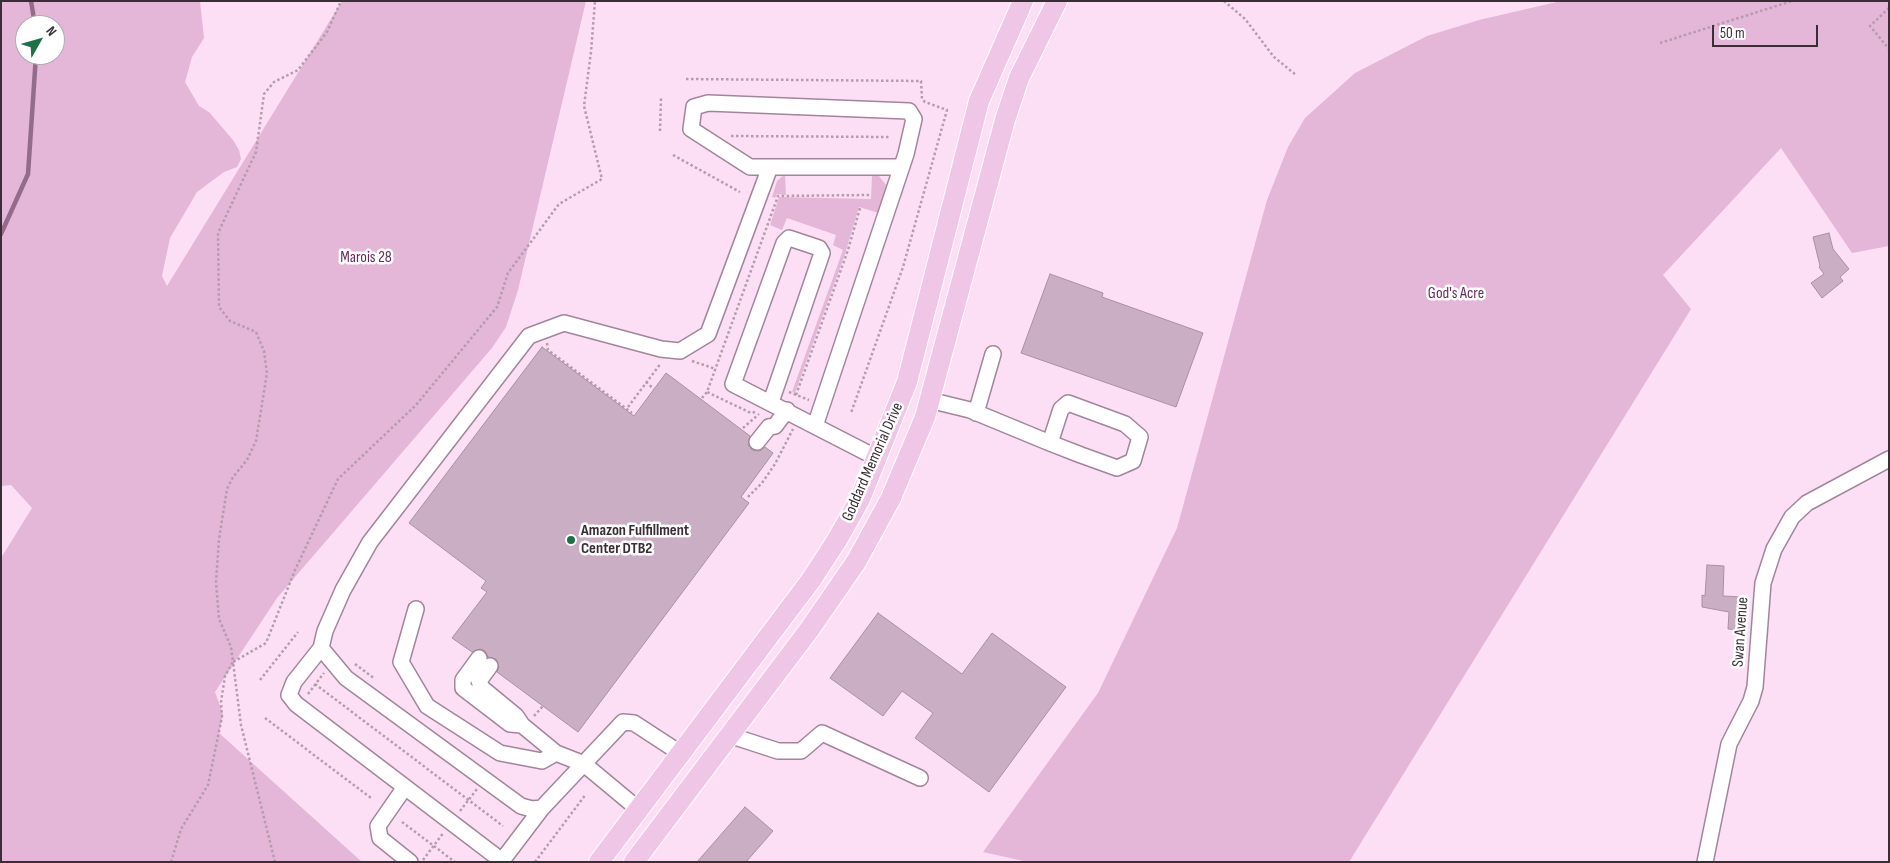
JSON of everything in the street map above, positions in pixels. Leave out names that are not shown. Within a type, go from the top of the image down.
[{"type":"main road","name":"Goddard Memorial Drive","points":[[599,862],[824,560],[860,499],[908,382],[979,101],[1023,1]]},
{"type":"main road","name":"Goddard Memorial Drive","points":[[634,862],[809,630],[856,562],[891,498],[925,417],[1004,120],[1019,78],[1057,1]]},
{"type":"street","points":[[815,426],[900,167],[914,120],[909,111],[708,103],[694,107],[691,129],[750,167],[900,167]]},
{"type":"street","points":[[680,753],[634,723],[623,722],[542,808],[502,861],[298,706],[289,695],[294,682],[321,648],[325,631],[343,590],[370,542],[529,336],[564,323],[661,349],[680,351],[708,334],[770,168]]},
{"type":"street","points":[[767,407],[822,253],[819,248],[789,238],[784,243],[733,384],[767,407],[787,410],[877,458]]},
{"type":"street","points":[[976,413],[993,354]]},
{"type":"street","points":[[929,400],[976,413],[1050,443],[1117,468],[1133,461],[1140,437],[1125,424],[1068,403],[1060,409],[1050,443]]},
{"type":"street","points":[[762,445],[768,427],[775,426],[787,410]]},
{"type":"street","name":"Swan Avenue","points":[[1705,862],[1729,744],[1751,701],[1755,687],[1762,590],[1774,549],[1792,517],[1807,503],[1889,459]]},
{"type":"street","points":[[416,609],[401,662],[428,706],[500,753],[542,761],[556,753]]},
{"type":"street","points":[[321,648],[346,678],[521,806],[542,808]]},
{"type":"street","points":[[484,662],[479,681],[482,688],[516,716],[525,720],[556,753],[584,764],[638,809]]},
{"type":"street","points":[[729,735],[778,751],[801,751],[822,733],[920,778]]},
{"type":"street","points":[[405,788],[378,826],[380,838],[410,862]]},
{"type":"path","points":[[275,862],[241,725],[231,647],[219,619],[216,582],[218,539],[227,490],[233,476],[247,460],[256,441],[267,373],[264,351],[256,332],[230,320],[219,307],[218,233],[256,152],[264,94],[274,82],[298,70],[327,32],[341,1]]},
{"type":"path","points":[[171,862],[181,829],[208,786],[222,717],[221,702],[225,676],[233,662],[266,643],[295,570],[338,479],[416,405],[497,307],[508,273],[559,204],[602,179],[584,106],[595,1]]},
{"type":"path","points":[[1224,1],[1245,19],[1274,57],[1296,75]]},
{"type":"path","points":[[1660,43],[1792,1]]},
{"type":"path","points":[[1889,8],[1870,26],[1889,49]]},
{"type":"path","points":[[660,131],[661,98]]},
{"type":"path","points":[[728,136],[889,137]]},
{"type":"path","points":[[673,155],[740,192]]},
{"type":"path","points":[[796,395],[848,250],[860,208]]},
{"type":"path","points":[[547,329],[548,350],[632,413]]},
{"type":"path","points":[[686,361],[694,361],[716,369]]},
{"type":"path","points":[[628,407],[660,363],[669,362]]},
{"type":"path","points":[[646,382],[654,389]]},
{"type":"path","points":[[782,390],[813,402]]},
{"type":"path","points":[[702,398],[707,392]]},
{"type":"path","points":[[743,428],[767,407]]},
{"type":"path","points":[[748,497],[760,484],[781,454],[789,435],[795,427]]},
{"type":"path","points":[[756,480],[760,484]]},
{"type":"path","points":[[260,680],[298,632]]},
{"type":"path","points":[[298,706],[326,670]]},
{"type":"path","points":[[315,684],[503,826]]},
{"type":"path","points":[[525,720],[533,718],[543,706]]},
{"type":"path","points":[[266,718],[371,798]]},
{"type":"path","points":[[458,814],[479,786]]},
{"type":"path","points":[[535,862],[586,794]]},
{"type":"path","points":[[402,822],[456,862]]},
{"type":"path","points":[[421,862],[445,831]]},
{"type":"green space","name":"Marois 28","points":[[1,1],[200,1],[204,38],[192,57],[185,82],[199,106],[209,112],[233,140],[239,150],[241,159],[237,167],[224,172],[197,192],[170,238],[162,276],[167,286],[342,1],[586,1],[518,290],[506,327],[492,348],[277,598],[215,692],[223,714],[219,733],[362,862],[1,862],[1,558],[32,508],[11,485],[1,486]]},
{"type":"green space","name":"God's Acre","points":[[1561,1],[1889,1],[1889,246],[1852,253],[1781,148],[1663,275],[1691,309],[1349,862],[1028,862],[983,852],[1098,693],[1177,528],[1267,200],[1288,147],[1305,118],[1355,73],[1427,36],[1479,20]]},
{"type":"green space","points":[[785,174],[786,195],[777,194],[775,198],[772,197],[777,181]]},
{"type":"green space","points":[[872,176],[879,176],[886,185],[879,213],[859,207],[845,254],[795,393],[792,392],[843,250],[833,245],[836,235],[787,218],[782,230],[770,225],[779,197],[871,199]]},
{"type":"building","points":[[1829,233],[1833,249],[1849,269],[1840,277],[1843,281],[1822,298],[1811,283],[1824,274],[1819,267],[1813,237]]},
{"type":"building","points":[[1050,274],[1103,293],[1102,297],[1203,333],[1176,407],[1021,353]]},
{"type":"building","name":"Amazon Fulfillment Center DTB2","points":[[542,347],[634,416],[666,373],[750,436],[748,445],[752,450],[760,451],[765,447],[773,453],[741,497],[749,503],[578,732],[497,672],[499,667],[496,659],[488,657],[485,651],[480,649],[472,652],[452,638],[487,592],[481,588],[486,581],[409,523]]},
{"type":"building","points":[[1707,565],[1724,566],[1723,596],[1742,597],[1740,630],[1728,629],[1729,612],[1702,607],[1702,595],[1705,596]]},
{"type":"building","points":[[878,613],[962,674],[992,633],[1066,687],[989,792],[915,738],[933,713],[902,691],[883,716],[830,678]]},
{"type":"building","points":[[745,807],[773,831],[746,862],[697,862]]},
{"type":"waterway","points":[[31,1],[33,15]]},
{"type":"waterway","points":[[1,234],[28,174],[35,65]]},
{"type":"place","name":"Amazon Fulfillment Center DTB2","points":[[571,540]]}]
